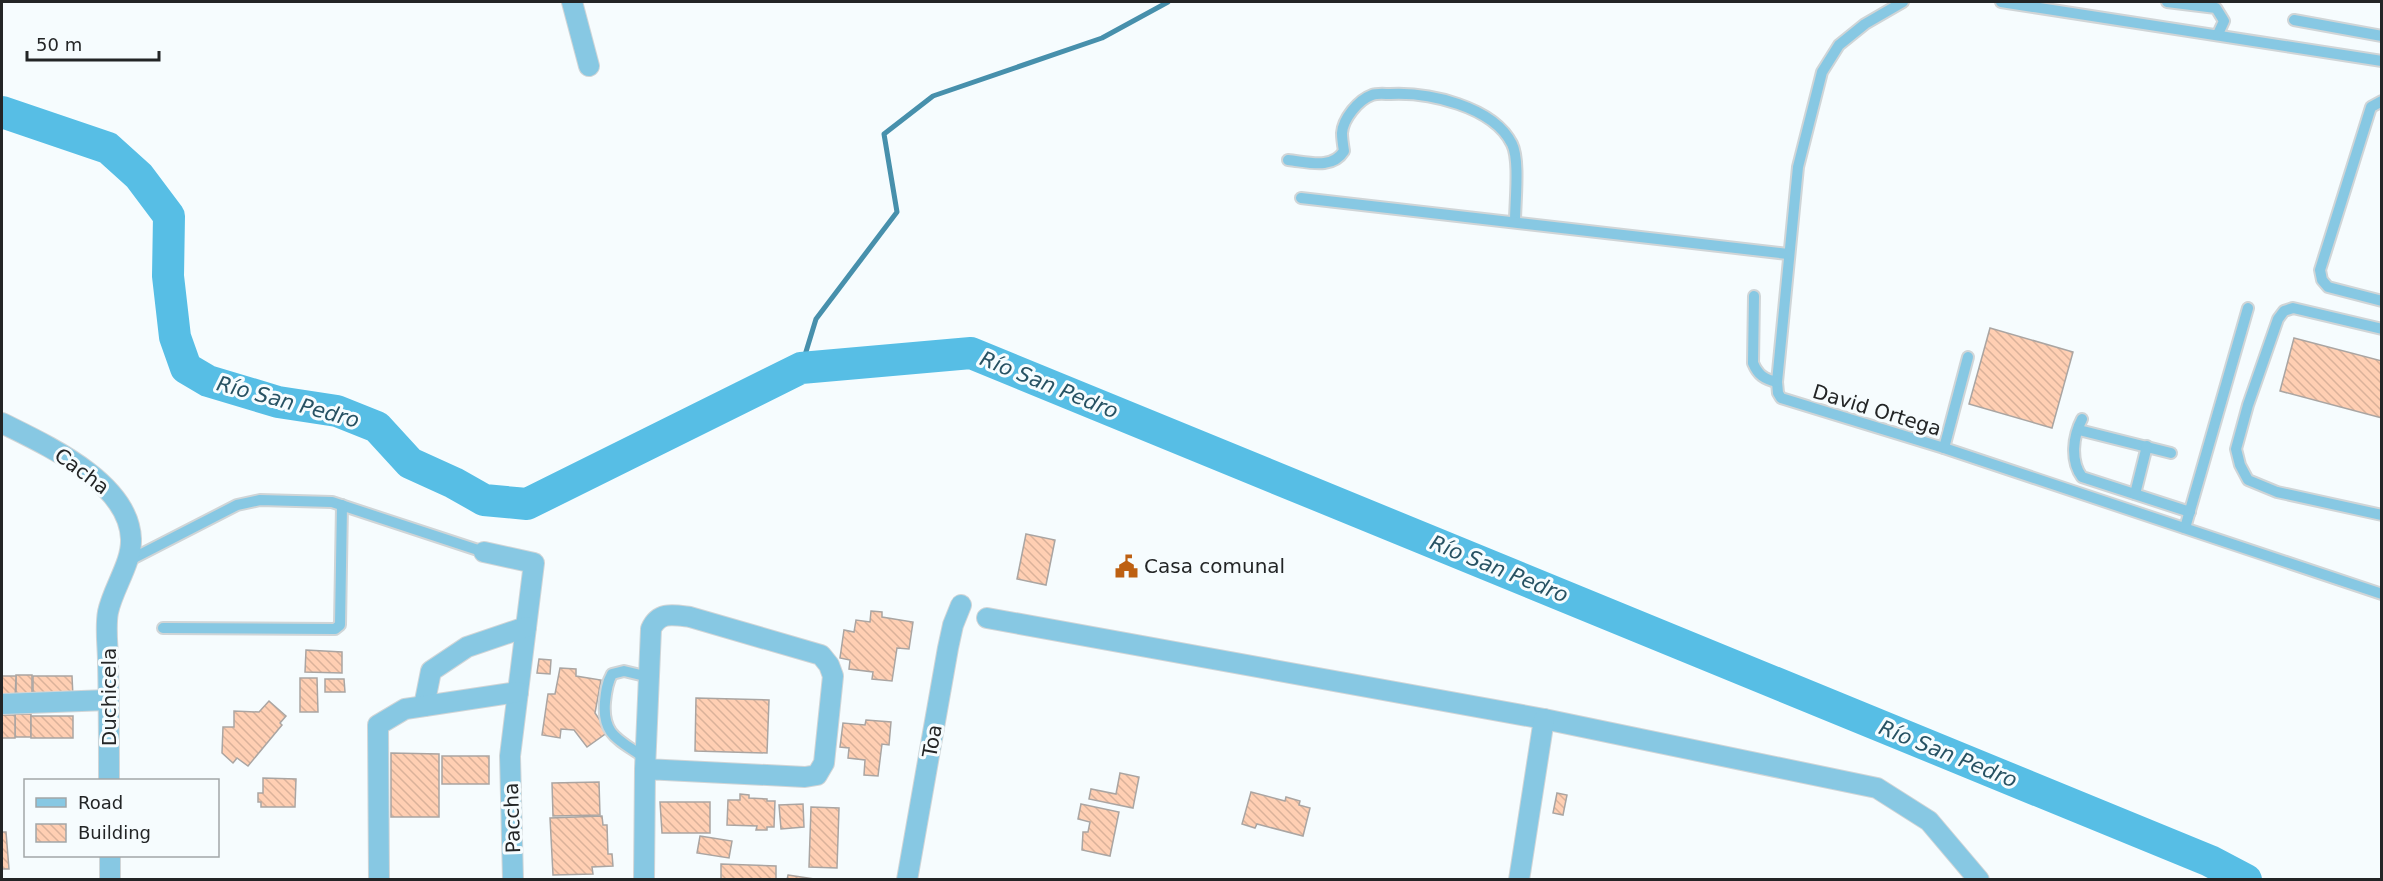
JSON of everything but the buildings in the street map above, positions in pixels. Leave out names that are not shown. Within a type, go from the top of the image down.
[{"type":"street","points":[[572,2],[589,66]]},
{"type":"street","name":"Cacha","points":[[2,423],[47,445],[116,496],[128,518],[131,540],[126,562],[108,613]]},
{"type":"street","name":"Paccha","points":[[484,552],[534,563],[510,756],[513,879]]},
{"type":"street","name":"Toa","points":[[907,879],[948,648],[953,625],[962,604]]},
{"type":"street","name":"Duchicela","points":[[108,613],[109,779]]},
{"type":"street","points":[[644,879],[645,764],[651,629],[657,620],[667,614],[690,617],[822,655],[829,665],[832,676],[824,763],[817,775],[805,777],[645,764]]},
{"type":"street","points":[[987,618],[1544,719],[1877,788],[1929,821],[1979,879]]},
{"type":"street","points":[[424,706],[431,671],[467,647],[526,627]]},
{"type":"street","points":[[379,879],[378,725],[405,709],[518,692]]},
{"type":"street","points":[[2,704],[108,699]]},
{"type":"street","points":[[1521,879],[1544,719]]},
{"type":"street","points":[[110,857],[110,879]]},
{"type":"lane","points":[[1777,382],[1798,167],[1822,72],[1839,45],[1865,24],[1903,2]]},
{"type":"lane","points":[[2001,2],[2382,61]]},
{"type":"lane","points":[[2167,2],[2216,8],[2224,21],[2218,34]]},
{"type":"lane","points":[[2294,20],[2382,36]]},
{"type":"lane","points":[[1288,160],[1329,164],[1337,160],[1344,151],[1342,131],[1348,116],[1358,103],[1372,95],[1405,93],[1436,97],[1468,107],[1500,128],[1512,145],[1516,171],[1515,222]]},
{"type":"lane","points":[[2382,101],[2371,107],[2320,270],[2322,280],[2328,287],[2382,301]]},
{"type":"lane","points":[[1301,198],[1788,254]]},
{"type":"lane","name":"David Ortega","points":[[1754,296],[1753,363],[1757,373],[1766,380],[1777,382],[1778,393],[1786,401],[1944,448],[2382,594]]},
{"type":"lane","points":[[2185,528],[2248,308]]},
{"type":"lane","points":[[2382,329],[2293,308],[2284,311],[2278,319],[2248,405],[2236,449],[2240,465],[2248,480],[2277,492],[2382,515]]},
{"type":"lane","points":[[1944,448],[1968,357]]},
{"type":"lane","points":[[2171,453],[2080,424],[2073,455],[2076,469],[2082,477],[2190,512]]},
{"type":"lane","points":[[2135,494],[2147,446]]},
{"type":"lane","points":[[126,562],[237,505],[260,500],[285,499],[332,502],[484,552]]},
{"type":"lane","points":[[163,628],[335,630],[340,625],[342,505]]},
{"type":"lane","points":[[645,764],[611,733],[603,718],[607,682],[612,674],[624,671],[649,677]]},
{"type":"waterway","points":[[801,368],[816,319],[897,212],[884,134],[933,96],[1102,38],[1168,2]]},
{"type":"waterway","name":"Río San Pedro","points":[[2,112],[108,148],[139,176],[169,216],[168,276],[175,337],[186,368],[208,381],[278,402],[337,411],[377,427],[410,463],[484,500],[527,504],[801,368],[971,353],[2210,861],[2246,880]]},
{"type":"place","name":"Casa comunal","points":[[1126,566]]}]
